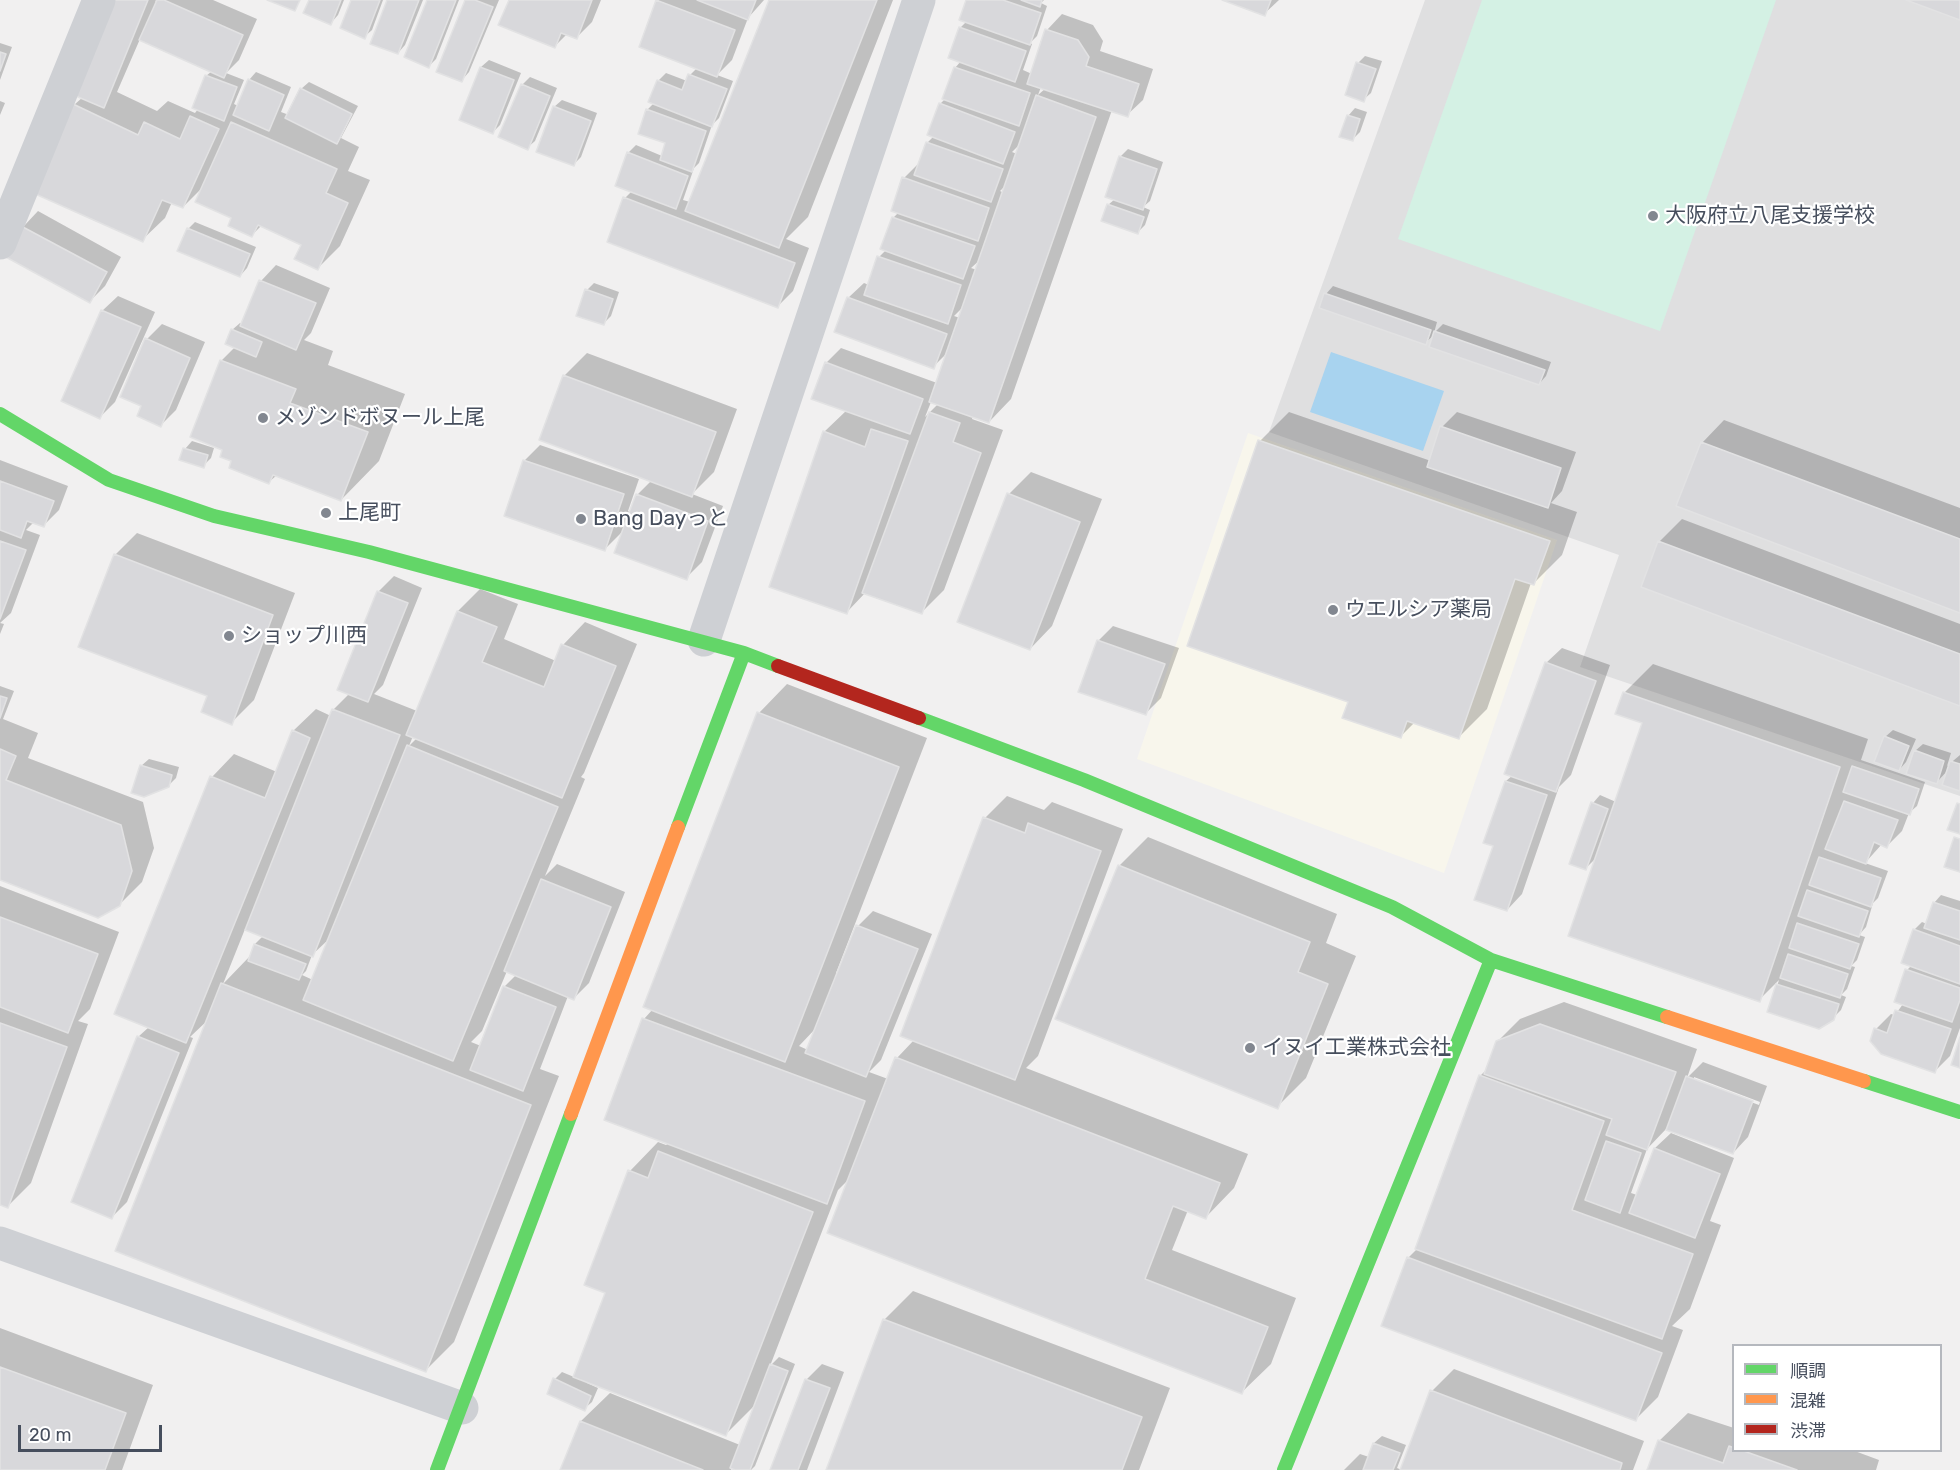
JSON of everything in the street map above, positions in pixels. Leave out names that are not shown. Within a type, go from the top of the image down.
[{"type":"street","points":[[0,243],[99,0]]},
{"type":"street","points":[[704,640],[919,0]]},
{"type":"street","points":[[0,414],[109,480],[214,516],[369,552],[744,652],[1084,780],[1392,907],[1491,960],[1960,1113]]},
{"type":"street","points":[[437,1470],[744,652]]},
{"type":"street","points":[[1284,1470],[1491,960]]},
{"type":"street","points":[[0,1243],[462,1408]]},
{"type":"shaded area","name":"大阪府立八尾支援学校","points":[[1425,0],[1960,0],[1960,796],[1580,667],[1619,555],[1269,432]]},
{"type":"shaded area","points":[[1248,433],[1557,540],[1444,873],[1137,759]]},
{"type":"green space","points":[[1482,0],[1776,0],[1660,331],[1398,239]]},
{"type":"water","points":[[1331,352],[1444,391],[1423,451],[1310,412]]},
{"type":"building","points":[[110,0],[148,0],[104,108],[71,94]]},
{"type":"building","points":[[157,0],[164,0],[243,35],[224,78],[139,40]]},
{"type":"building","points":[[267,0],[300,0],[295,11]]},
{"type":"building","points":[[309,0],[341,0],[331,25],[303,13]]},
{"type":"building","points":[[351,0],[380,0],[365,39],[340,28]]},
{"type":"building","points":[[387,0],[419,0],[398,54],[370,44]]},
{"type":"building","points":[[427,0],[456,0],[429,68],[404,57]]},
{"type":"building","points":[[465,0],[475,0],[493,7],[462,82],[436,72]]},
{"type":"building","points":[[509,0],[592,0],[577,39],[561,33],[555,48],[498,25]]},
{"type":"building","points":[[656,0],[735,30],[717,77],[639,47]]},
{"type":"building","points":[[697,0],[756,0],[748,20]]},
{"type":"building","points":[[769,0],[877,0],[779,248],[685,211]]},
{"type":"building","points":[[966,0],[1003,0],[1041,13],[1030,45],[959,20]]},
{"type":"building","points":[[1021,0],[1042,0],[1040,7]]},
{"type":"building","points":[[1222,0],[1271,0],[1265,16]]},
{"type":"building","points":[[1906,0],[1960,0],[1960,20]]},
{"type":"building","points":[[959,27],[1026,51],[1015,82],[948,58]]},
{"type":"building","points":[[1045,29],[1078,40],[1089,57],[1086,66],[1139,84],[1128,117],[1027,84]]},
{"type":"building","points":[[0,52],[6,54],[0,71]]},
{"type":"building","points":[[1356,62],[1376,69],[1364,102],[1345,95]]},
{"type":"building","points":[[480,67],[514,80],[493,134],[459,120]]},
{"type":"building","points":[[954,67],[1030,93],[1019,126],[942,99]]},
{"type":"building","points":[[688,74],[727,89],[712,127],[648,102],[657,80],[682,90]]},
{"type":"building","points":[[205,75],[237,87],[224,121],[192,108]]},
{"type":"building","points":[[248,79],[284,95],[269,131],[233,115]]},
{"type":"building","points":[[521,84],[550,96],[528,150],[498,137]]},
{"type":"building","points":[[300,88],[352,114],[337,144],[285,118]]},
{"type":"building","points":[[1036,95],[1096,117],[989,423],[929,402]]},
{"type":"building","points":[[939,103],[1015,132],[1003,164],[927,135]]},
{"type":"building","points":[[73,104],[138,135],[144,122],[180,139],[190,116],[219,129],[183,208],[162,200],[143,242],[33,193]]},
{"type":"building","points":[[553,106],[591,121],[574,166],[536,152]]},
{"type":"building","points":[[646,109],[706,131],[692,172],[660,160],[665,143],[638,134]]},
{"type":"building","points":[[1347,115],[1360,119],[1353,141],[1339,137]]},
{"type":"building","points":[[231,122],[337,169],[326,193],[348,203],[318,270],[294,259],[301,245],[258,225],[252,237],[228,226],[231,218],[195,202]]},
{"type":"building","points":[[926,142],[1003,169],[991,202],[914,175]]},
{"type":"building","points":[[627,152],[688,176],[676,209],[615,186]]},
{"type":"building","points":[[1119,156],[1157,169],[1143,210],[1105,197]]},
{"type":"building","points":[[902,177],[989,208],[978,241],[891,211]]},
{"type":"building","points":[[623,197],[795,263],[778,308],[607,242]]},
{"type":"building","points":[[1107,204],[1144,217],[1138,234],[1101,221]]},
{"type":"building","points":[[892,217],[975,246],[963,279],[880,249]]},
{"type":"building","points":[[21,226],[107,272],[90,303],[4,256]]},
{"type":"building","points":[[187,228],[250,254],[240,277],[177,251]]},
{"type":"building","points":[[877,256],[961,285],[948,324],[864,295]]},
{"type":"building","points":[[259,280],[316,303],[296,350],[240,326]]},
{"type":"building","points":[[585,289],[613,299],[604,325],[576,316]]},
{"type":"building","points":[[1324,293],[1431,330],[1426,345],[1319,308]]},
{"type":"building","points":[[847,297],[947,334],[934,369],[834,332]]},
{"type":"building","points":[[101,310],[141,327],[100,419],[61,401]]},
{"type":"building","points":[[231,329],[262,342],[256,357],[225,344]]},
{"type":"building","points":[[1434,331],[1545,370],[1539,385],[1429,347]]},
{"type":"building","points":[[145,338],[190,358],[161,427],[137,416],[141,406],[120,397]]},
{"type":"building","name":"メゾンドボヌール上尾","points":[[220,360],[296,389],[290,403],[368,432],[341,501],[273,475],[269,484],[229,468],[231,461],[220,457],[222,450],[190,437]]},
{"type":"building","points":[[825,362],[923,399],[910,434],[811,399]]},
{"type":"building","points":[[563,375],[716,432],[692,497],[539,440]]},
{"type":"building","points":[[929,412],[960,423],[953,442],[981,453],[922,614],[862,593]]},
{"type":"building","points":[[1440,426],[1561,468],[1548,508],[1427,467]]},
{"type":"building","points":[[871,429],[908,441],[847,614],[769,587],[823,431],[865,447]]},
{"type":"building","points":[[1258,440],[1550,541],[1534,585],[1515,579],[1459,739],[1407,721],[1401,738],[1342,718],[1348,702],[1187,646]]},
{"type":"building","points":[[1701,442],[1960,539],[1960,613],[1676,506]]},
{"type":"building","points":[[183,448],[208,455],[204,468],[179,460]]},
{"type":"building","points":[[523,460],[624,494],[605,551],[504,516]]},
{"type":"building","points":[[0,481],[54,501],[44,527],[27,521],[21,538],[0,530]]},
{"type":"building","points":[[1007,493],[1080,522],[1030,650],[957,622]]},
{"type":"building","points":[[636,494],[708,521],[687,580],[614,553]]},
{"type":"building","points":[[0,541],[26,550],[0,619]]},
{"type":"building","points":[[1658,541],[1960,654],[1960,706],[1641,587]]},
{"type":"building","points":[[114,554],[273,615],[232,725],[201,712],[207,696],[78,647]]},
{"type":"building","points":[[377,591],[408,603],[368,702],[337,690]]},
{"type":"building","points":[[457,611],[497,627],[482,662],[544,687],[561,644],[616,666],[562,798],[406,735]]},
{"type":"building","points":[[1097,640],[1165,664],[1146,715],[1078,692]]},
{"type":"building","points":[[1545,662],[1596,681],[1556,792],[1504,774]]},
{"type":"building","points":[[1623,692],[1840,767],[1760,1002],[1568,936],[1642,723],[1615,714]]},
{"type":"building","points":[[0,696],[7,698],[0,718]]},
{"type":"building","points":[[332,709],[400,735],[313,957],[245,930]]},
{"type":"building","points":[[757,712],[899,767],[785,1062],[643,1007]]},
{"type":"building","points":[[292,730],[310,738],[186,1043],[114,1014],[210,776],[265,798]]},
{"type":"building","points":[[1884,736],[1909,746],[1899,771],[1874,762]]},
{"type":"building","points":[[407,745],[558,807],[453,1061],[303,1000]]},
{"type":"building","points":[[0,749],[16,756],[6,780],[121,825],[132,871],[120,906],[98,918],[0,880]]},
{"type":"building","points":[[1914,750],[1944,761],[1937,784],[1906,774]]},
{"type":"building","points":[[1950,761],[1960,764],[1960,791],[1942,785]]},
{"type":"building","points":[[140,765],[172,775],[169,787],[144,797],[131,793]]},
{"type":"building","points":[[1852,766],[1919,789],[1910,815],[1843,792]]},
{"type":"building","points":[[1505,781],[1547,795],[1507,911],[1474,900],[1493,846],[1483,843]]},
{"type":"building","points":[[1844,801],[1898,820],[1887,848],[1874,842],[1866,864],[1825,849]]},
{"type":"building","points":[[1591,802],[1608,809],[1586,870],[1569,864]]},
{"type":"building","points":[[1957,803],[1960,804],[1960,834],[1947,830]]},
{"type":"building","points":[[983,817],[1025,833],[1028,823],[1101,851],[1015,1080],[900,1036]]},
{"type":"building","points":[[1954,837],[1960,839],[1960,872],[1944,867]]},
{"type":"building","points":[[1819,857],[1881,878],[1871,907],[1809,885]]},
{"type":"building","points":[[1118,865],[1310,942],[1298,972],[1328,984],[1278,1109],[1055,1019]]},
{"type":"building","points":[[541,879],[611,907],[574,1000],[504,971]]},
{"type":"building","points":[[1807,890],[1868,911],[1859,937],[1798,916]]},
{"type":"building","points":[[1933,902],[1960,911],[1960,940],[1924,928]]},
{"type":"building","points":[[0,917],[98,954],[68,1033],[0,1007]]},
{"type":"building","points":[[1797,923],[1859,944],[1850,969],[1789,948]]},
{"type":"building","points":[[856,925],[918,949],[866,1077],[805,1053]]},
{"type":"building","points":[[1913,929],[1960,946],[1960,984],[1901,963]]},
{"type":"building","points":[[254,944],[306,964],[299,980],[248,961]]},
{"type":"building","points":[[1788,954],[1848,974],[1840,998],[1780,978]]},
{"type":"building","points":[[1905,969],[1960,988],[1960,1000],[1952,1022],[1894,1002]]},
{"type":"building","points":[[221,983],[531,1105],[426,1372],[115,1251]]},
{"type":"building","points":[[1776,984],[1839,1004],[1834,1020],[1819,1029],[1767,1012]]},
{"type":"building","points":[[503,986],[556,1007],[523,1091],[470,1070]]},
{"type":"building","points":[[1895,1010],[1951,1029],[1935,1073],[1881,1054],[1870,1041],[1874,1028],[1887,1033]]},
{"type":"building","points":[[642,1018],[865,1101],[827,1204],[604,1120]]},
{"type":"building","points":[[0,1023],[67,1047],[8,1208],[0,1205]]},
{"type":"building","points":[[1540,1024],[1676,1072],[1647,1150],[1606,1135],[1612,1119],[1484,1074],[1496,1041]]},
{"type":"building","points":[[137,1036],[179,1053],[112,1219],[71,1202]]},
{"type":"building","points":[[1960,1037],[1960,1068],[1951,1065]]},
{"type":"building","points":[[895,1057],[1220,1183],[1206,1219],[1173,1206],[1145,1279],[1268,1327],[1242,1394],[827,1233]]},
{"type":"building","points":[[1479,1075],[1604,1121],[1572,1210],[1693,1254],[1662,1339],[1415,1249]]},
{"type":"building","points":[[1686,1076],[1753,1101],[1733,1154],[1666,1130]]},
{"type":"building","points":[[1606,1141],[1641,1153],[1620,1213],[1585,1200]]},
{"type":"building","points":[[1654,1148],[1720,1174],[1695,1238],[1629,1213]]},
{"type":"building","points":[[658,1151],[813,1212],[726,1436],[573,1377],[605,1293],[584,1285],[628,1170],[648,1178]]},
{"type":"building","points":[[1407,1257],[1662,1353],[1636,1421],[1381,1326]]},
{"type":"building","points":[[883,1319],[1142,1417],[1122,1470],[826,1470]]},
{"type":"building","points":[[770,1364],[788,1371],[750,1470],[735,1470],[730,1468]]},
{"type":"building","points":[[0,1367],[126,1413],[105,1470],[0,1470]]},
{"type":"building","points":[[553,1378],[591,1396],[585,1411],[547,1394]]},
{"type":"building","points":[[805,1379],[830,1388],[798,1470],[770,1470]]},
{"type":"building","points":[[1430,1390],[1622,1463],[1620,1470],[1400,1470]]},
{"type":"building","points":[[580,1421],[703,1470],[560,1470]]},
{"type":"building","points":[[1658,1440],[1723,1463],[1729,1446],[1732,1447],[1732,1452],[1747,1452],[1797,1470],[1647,1470]]},
{"type":"building","points":[[1373,1443],[1400,1453],[1393,1470],[1363,1470]]},
{"type":"traffic: fast","points":[[0,414],[109,480],[214,516],[369,552],[744,653],[778,666]]},
{"type":"traffic: fast","points":[[678,827],[744,653]]},
{"type":"traffic: fast","points":[[919,718],[1084,780],[1392,907],[1491,960],[1667,1017]]},
{"type":"traffic: fast","points":[[1284,1470],[1491,960]]},
{"type":"traffic: fast","points":[[1864,1081],[1960,1112]]},
{"type":"traffic: fast","points":[[437,1470],[571,1114]]},
{"type":"traffic: slow","points":[[571,1114],[678,827]]},
{"type":"traffic: slow","points":[[1667,1017],[1864,1081]]},
{"type":"traffic: jam","points":[[778,666],[919,718]]},
{"type":"place","name":"大阪府立八尾支援学校","points":[[1653,216]]},
{"type":"place","name":"メゾンドボヌール上尾","points":[[263,418]]},
{"type":"place","name":"上尾町","points":[[326,513]]},
{"type":"place","name":"Bang Dayっと","points":[[581,519]]},
{"type":"place","name":"ウエルシア薬局","points":[[1333,610]]},
{"type":"place","name":"ショップ川西","points":[[229,636]]},
{"type":"place","name":"イヌイ工業株式会社","points":[[1250,1048]]}]
